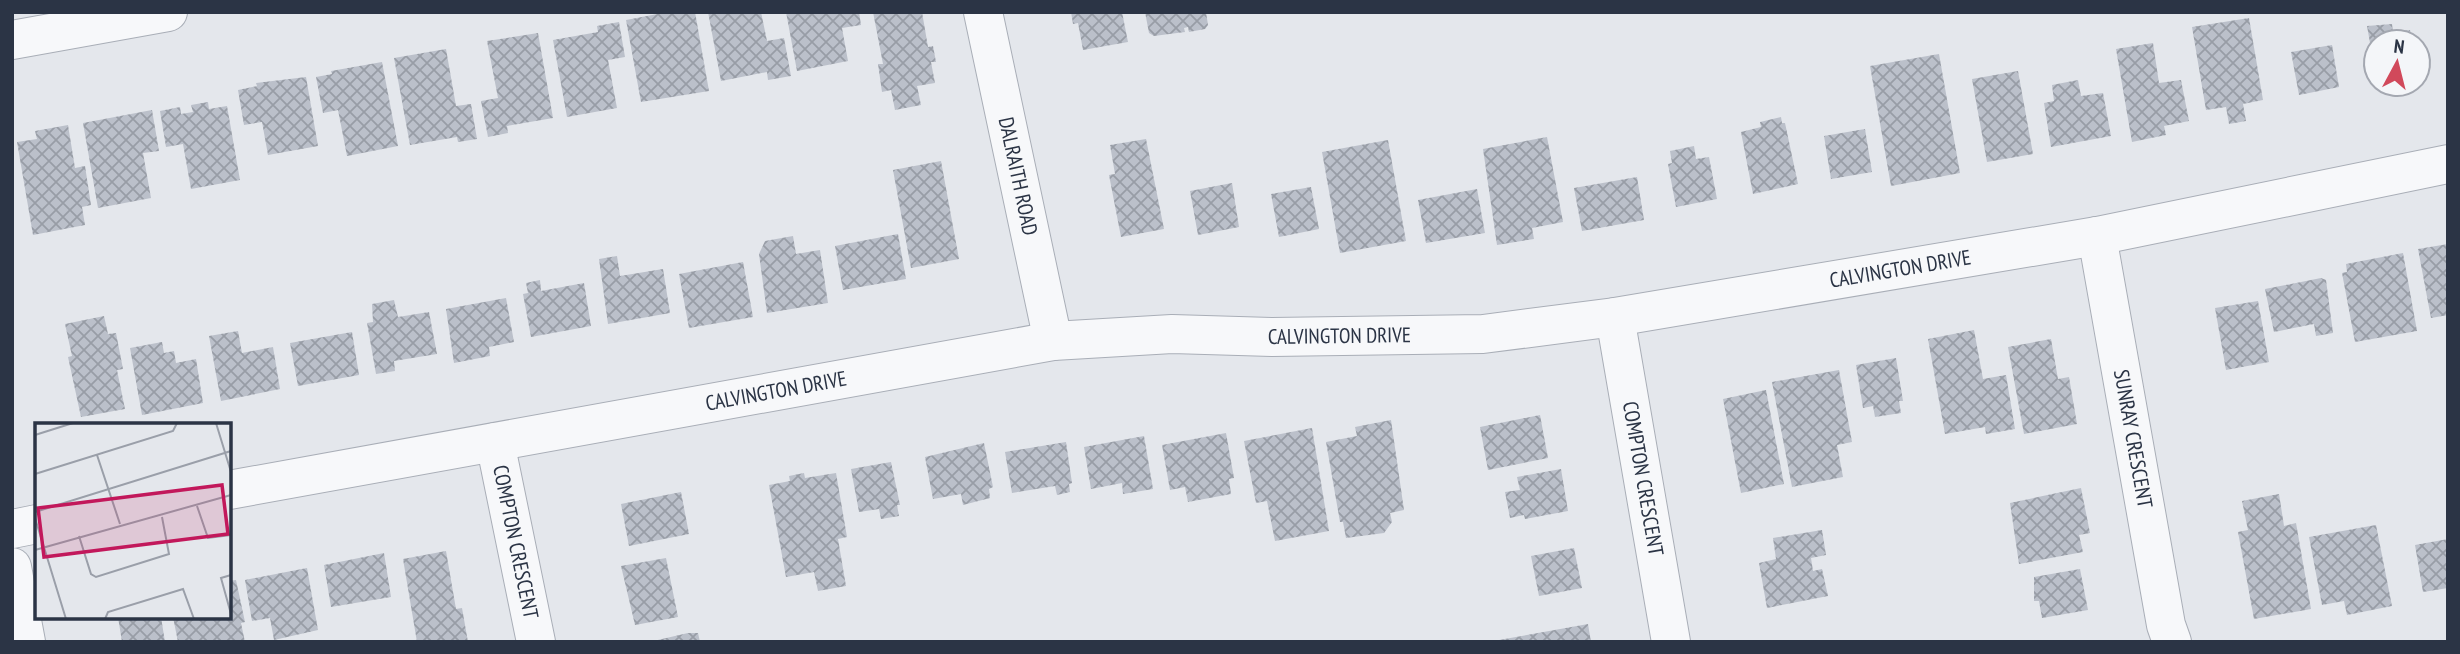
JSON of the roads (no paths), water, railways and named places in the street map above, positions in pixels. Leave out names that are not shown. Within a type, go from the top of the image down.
[{"type":"street","points":[[12,40],[168,12]]},
{"type":"street","name":"DALRAITH ROAD","points":[[984,12],[1053,341]]},
{"type":"street","name":"CALVINGTON DRIVE","points":[[231,490],[1053,341],[1172,334],[1272,337],[1483,334],[1615,317],[2097,236],[2448,164]]},
{"type":"street","name":"SUNRAY CRESCENT","points":[[2097,236],[2166,625],[2172,642]]},
{"type":"street","name":"COMPTON CRESCENT","points":[[1615,317],[1671,642]]},
{"type":"street","name":"COMPTON CRESCENT","points":[[495,442],[536,642]]},
{"type":"street","points":[[12,529],[35,524]]},
{"type":"street","points":[[12,567],[26,642]]}]
